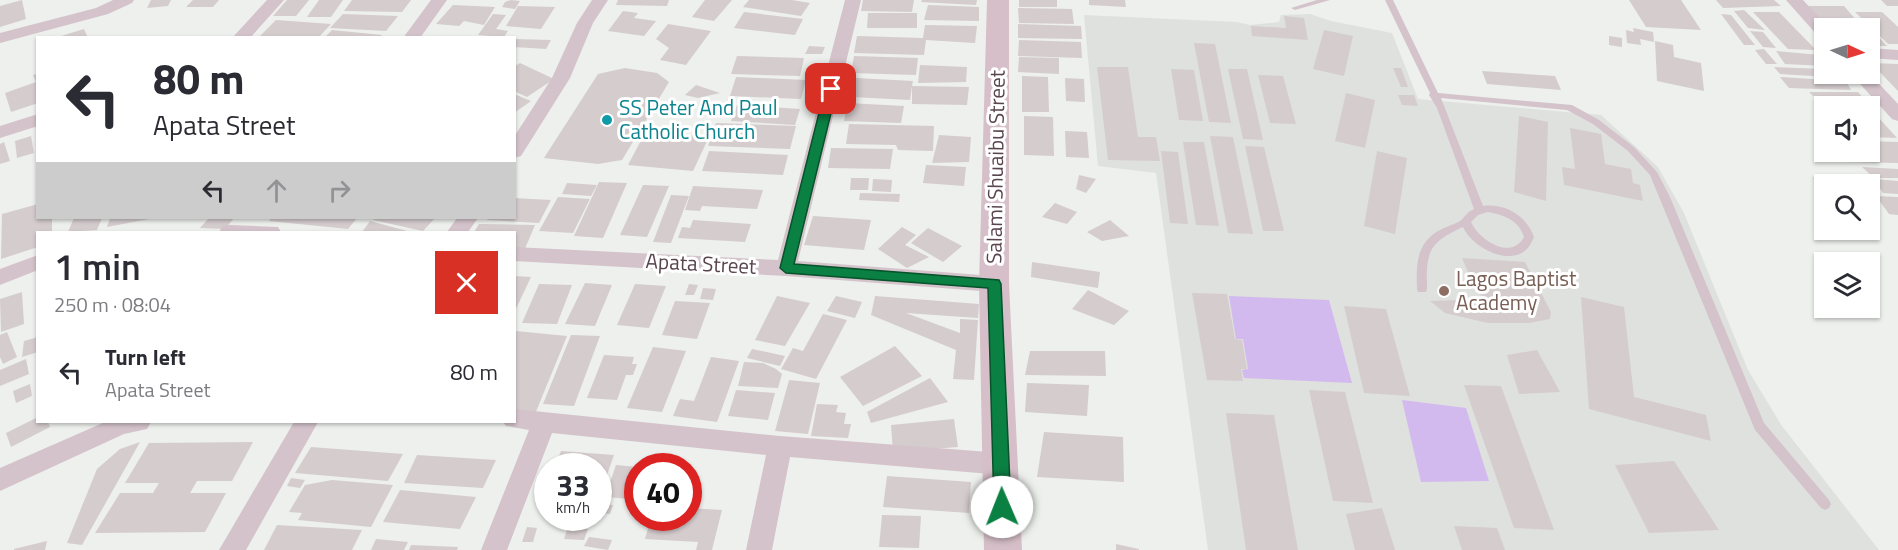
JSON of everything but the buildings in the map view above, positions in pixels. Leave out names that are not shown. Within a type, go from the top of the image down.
[{"type":"street","points":[[0,38],[102,11],[126,0]]},
{"type":"street","points":[[242,36],[276,0]]},
{"type":"street","points":[[412,36],[439,0]]},
{"type":"street","points":[[516,149],[561,78],[585,23],[600,0]]},
{"type":"street","points":[[786,268],[853,0]]},
{"type":"street","name":"Salami Shuaibu Street","points":[[998,0],[994,284],[1002,464],[1003,550]]},
{"type":"street","points":[[1794,0],[1814,22]]},
{"type":"street","points":[[1880,54],[1898,55]]},
{"type":"street","points":[[1869,84],[1898,115]]},
{"type":"street","points":[[0,132],[36,121]]},
{"type":"street","points":[[241,231],[251,219]]},
{"type":"street","points":[[458,231],[467,219]]},
{"type":"street","name":"Apata Street","points":[[516,254],[786,268],[994,284]]},
{"type":"street","points":[[2,273],[36,263]]},
{"type":"street","points":[[516,419],[780,446],[1002,464]]},
{"type":"street","points":[[494,550],[545,421]]},
{"type":"street","points":[[0,480],[121,426],[134,423]]},
{"type":"street","points":[[232,550],[305,423]]},
{"type":"street","points":[[759,550],[780,446]]},
{"type":"lane","points":[[1295,8],[1326,0]]},
{"type":"lane","points":[[1389,0],[1441,108],[1479,210]]},
{"type":"lane","points":[[1433,95],[1569,107],[1596,122],[1631,149],[1654,174],[1665,197],[1759,426],[1825,504]]},
{"type":"lane","points":[[1422,289],[1421,257],[1436,235],[1466,222],[1472,213],[1479,210],[1498,210],[1516,218],[1528,231],[1528,243],[1516,250],[1497,250],[1478,242],[1471,236],[1466,222]]},
{"type":"shaded area","name":"Lagos Baptist Academy","points":[[1310,14],[1331,21],[1392,33],[1418,99],[1601,115],[1658,167],[1684,213],[1748,370],[1782,426],[1879,550],[1208,550],[1156,173],[1098,166],[1084,15],[1236,22],[1250,25],[1279,22],[1281,15]]},
{"type":"shaded area","points":[[1229,296],[1329,300],[1352,383],[1244,378],[1242,370],[1248,369],[1243,339],[1236,339]]},
{"type":"shaded area","points":[[1402,400],[1466,408],[1489,481],[1421,482]]},
{"type":"place","name":"SS Peter And Paul Catholic Church","points":[[607,120]]},
{"type":"place","name":"Lagos Baptist Academy","points":[[1444,291]]},
{"type":"route","points":[[831,89],[786,268],[994,284],[1002,507]]}]
